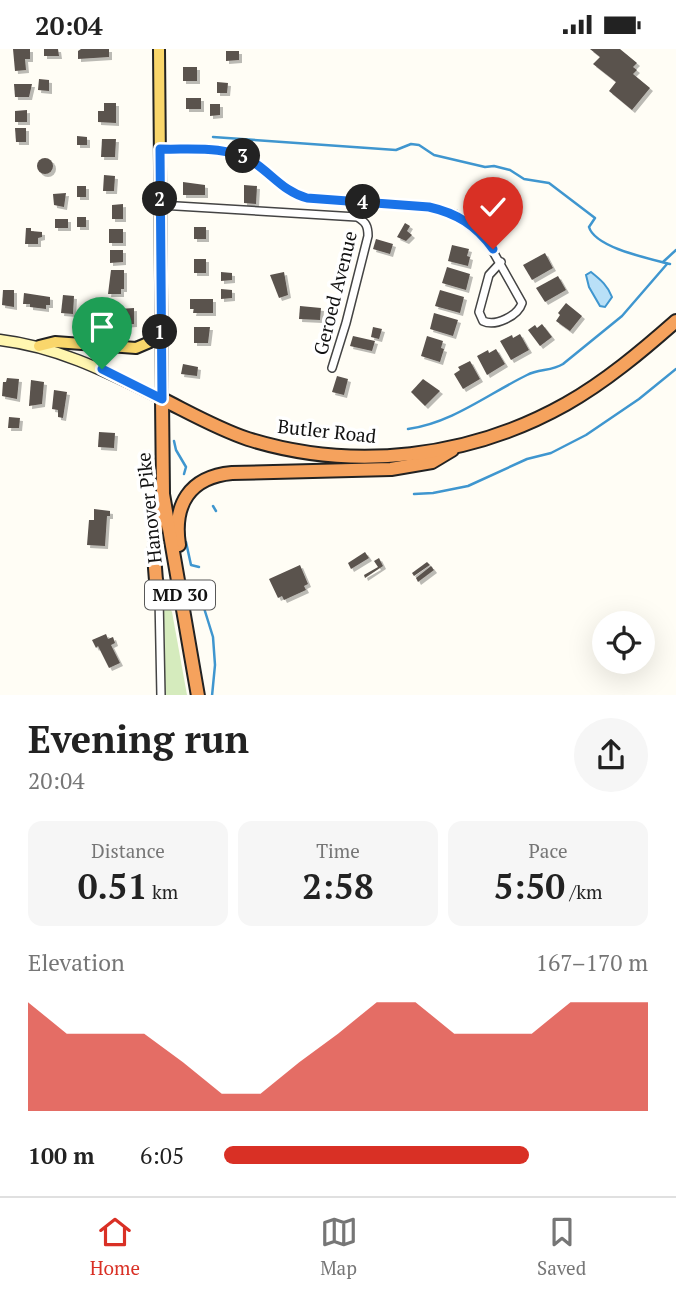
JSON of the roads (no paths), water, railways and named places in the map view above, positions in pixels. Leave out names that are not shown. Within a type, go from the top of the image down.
[{"type":"highway","name":"Butler Road","points":[[162,399],[212,425],[284,448],[357,457],[394,456],[462,445],[502,433],[568,403],[618,368],[676,321]]},
{"type":"highway","name":"Hanover Pike","points":[[162,399],[163,493],[198,695]]},
{"type":"highway","points":[[163,493],[156,520],[156,586],[159,597],[179,593],[183,576],[177,534],[179,513],[188,494],[202,481],[212,476],[232,473],[391,469],[432,462],[462,445]]},
{"type":"main road","name":"MD 30","points":[[159,49],[159,323],[162,399]]},
{"type":"main road","points":[[38,346],[55,342],[136,348],[150,342],[159,323]]},
{"type":"main road","name":"Butler Road","points":[[0,340],[38,346],[102,369],[162,399]]},
{"type":"street","points":[[160,149],[234,152],[260,167],[288,191],[307,198],[429,207],[455,214],[478,230],[500,262],[522,303],[517,311],[496,324],[490,324],[483,321],[479,313],[489,275],[500,262]]},
{"type":"street","name":"Geroed Avenue","points":[[160,210],[358,217],[363,220],[368,236],[332,368]]},
{"type":"street","points":[[159,597],[160,695]]},
{"type":"water","points":[[591,272],[604,283],[612,297],[605,307],[600,306],[589,287],[586,275]]},
{"type":"waterway","points":[[213,137],[396,150],[411,144],[419,145],[434,155],[510,170],[524,179],[549,183],[595,218],[589,227],[593,234],[612,247],[670,264]]},
{"type":"waterway","points":[[663,262],[676,250]]},
{"type":"waterway","points":[[408,429],[440,421],[527,375],[563,364],[622,316],[667,264]]},
{"type":"waterway","points":[[414,494],[468,486],[527,459],[551,453],[586,435],[639,399],[676,369]]},
{"type":"waterway","points":[[174,441],[186,467],[184,474]]},
{"type":"waterway","points":[[213,506],[216,511]]},
{"type":"waterway","points":[[186,542],[191,565],[199,567]]},
{"type":"waterway","points":[[212,596],[204,608],[213,637],[215,665],[212,695]]}]
